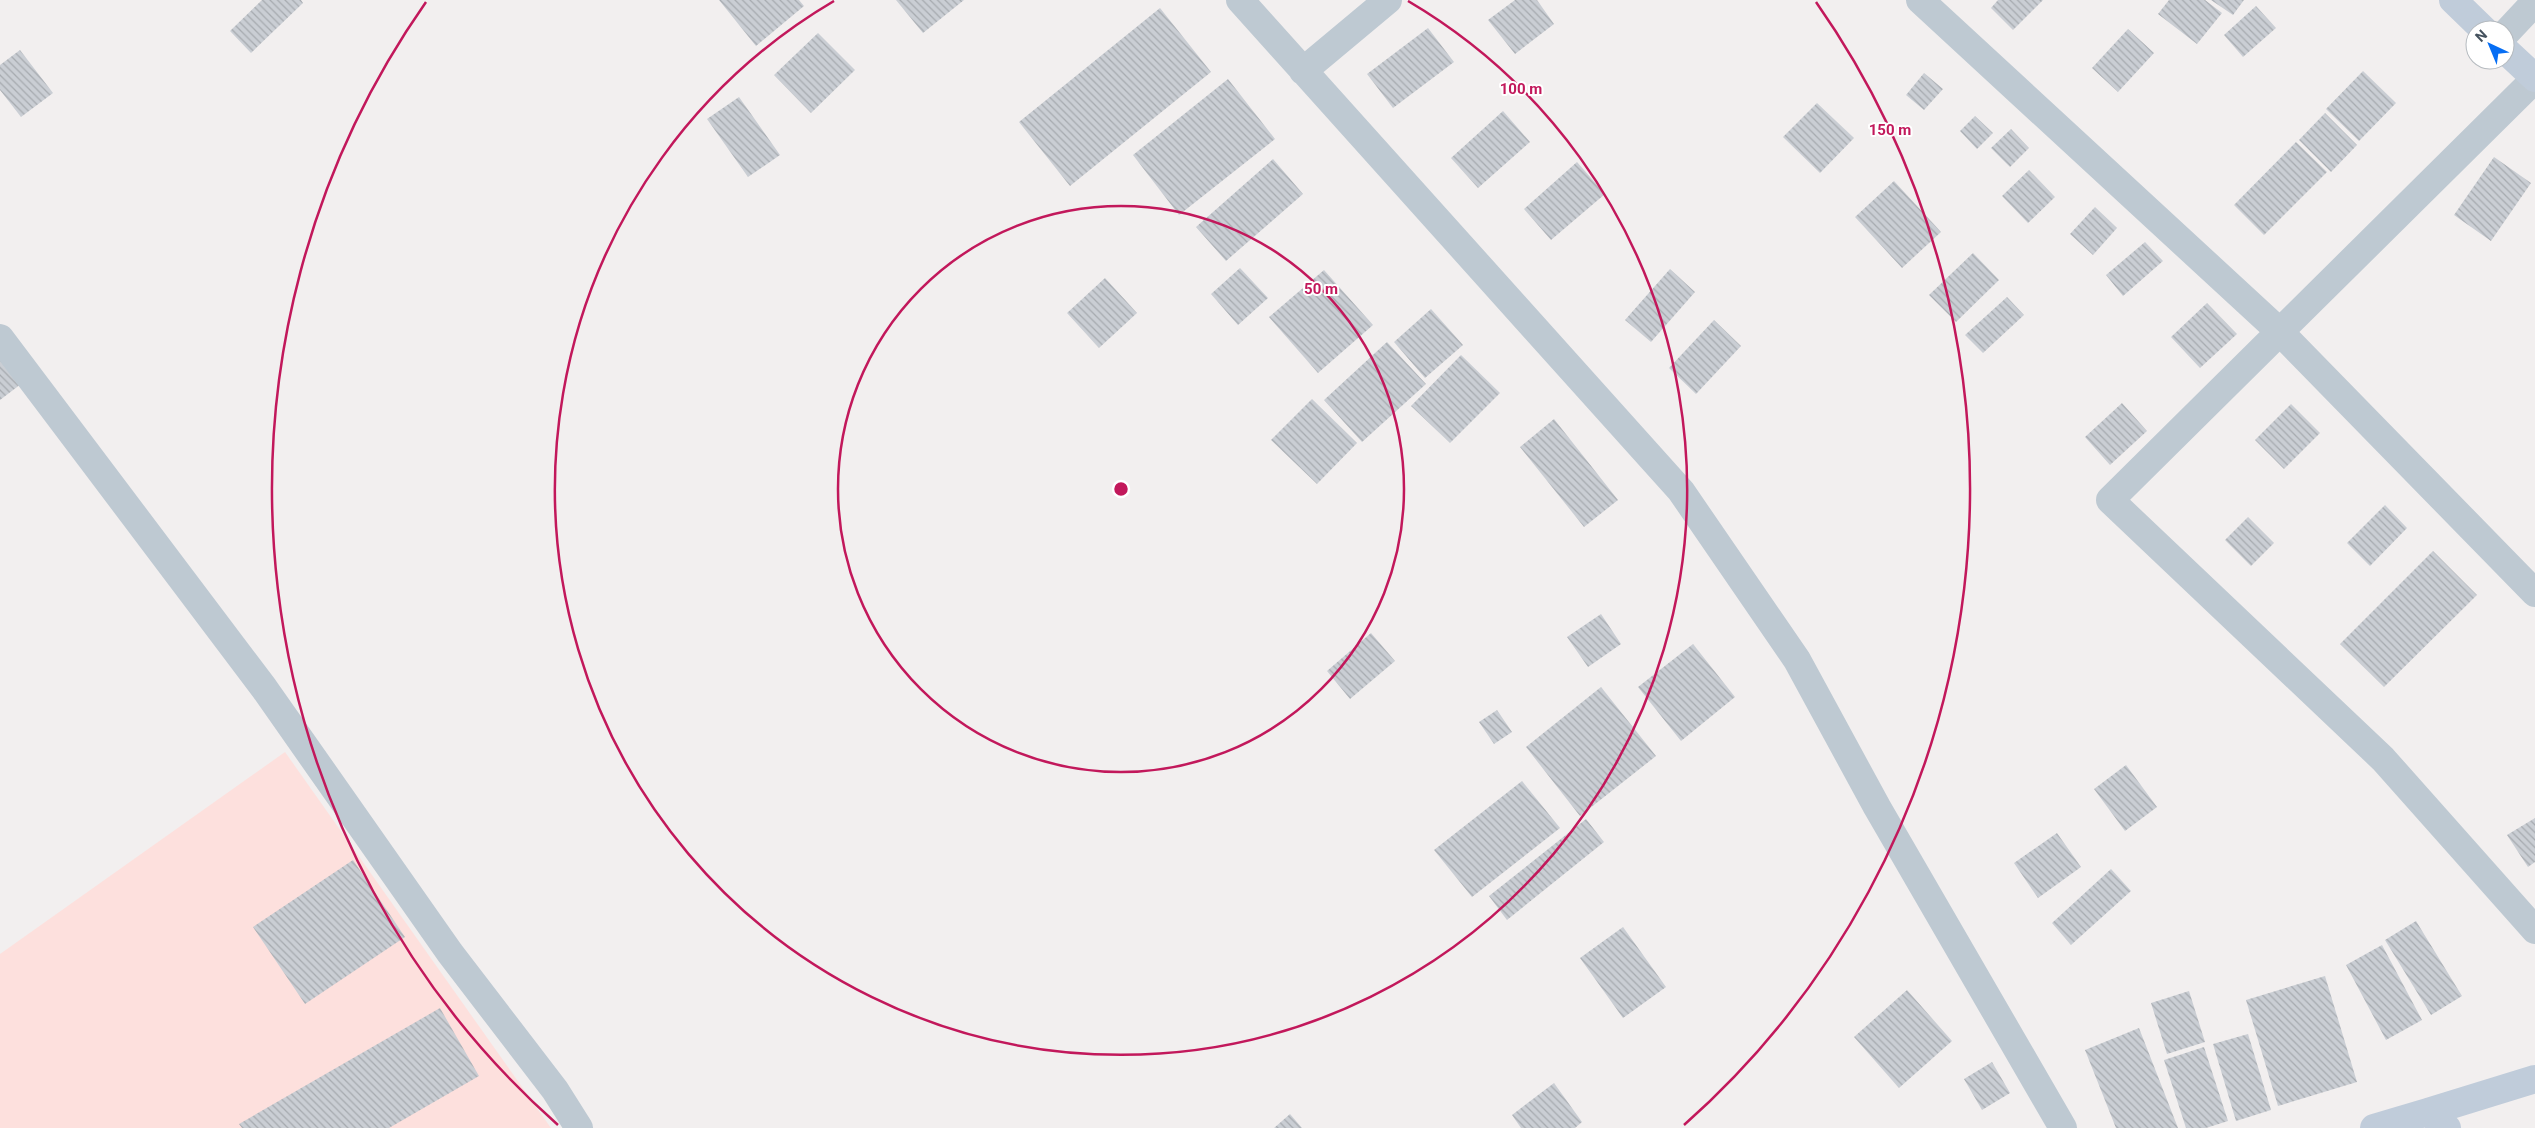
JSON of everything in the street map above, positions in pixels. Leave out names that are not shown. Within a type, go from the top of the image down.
[{"type":"street","points":[[1240,0],[1681,491],[1797,660],[1877,807],[2063,1128]]},
{"type":"street","points":[[1303,71],[1388,0]]},
{"type":"street","points":[[1920,0],[2279,330],[2535,593]]},
{"type":"street","points":[[2453,0],[2474,20]]},
{"type":"street","points":[[2515,23],[2535,2]]},
{"type":"street","points":[[2515,59],[2535,78],[2279,330],[2110,500],[2383,760],[2535,930]]},
{"type":"street","points":[[0,338],[264,688],[450,953],[555,1090],[579,1128]]},
{"type":"street","points":[[2374,1128],[2438,1120],[2535,1079]]},
{"type":"shaded area","points":[[285,752],[551,1128],[0,1128],[0,954]]},
{"type":"building","points":[[262,0],[301,0],[303,3],[251,53],[230,31]]},
{"type":"building","points":[[719,0],[799,0],[804,6],[756,46]]},
{"type":"building","points":[[896,0],[964,0],[923,33]]},
{"type":"building","points":[[1515,0],[1537,0],[1554,24],[1515,54],[1488,20]]},
{"type":"building","points":[[1998,0],[2043,0],[2013,30],[1991,8]]},
{"type":"building","points":[[2169,0],[2205,0],[2222,13],[2197,44],[2158,14]]},
{"type":"building","points":[[2211,0],[2244,0],[2233,15]]},
{"type":"building","points":[[2256,6],[2276,28],[2243,57],[2224,35]]},
{"type":"building","points":[[1160,8],[1211,72],[1070,186],[1019,122]]},
{"type":"building","points":[[1428,28],[1454,62],[1393,108],[1367,74]]},
{"type":"building","points":[[2128,29],[2154,53],[2118,92],[2092,68]]},
{"type":"building","points":[[818,33],[855,70],[811,113],[774,75]]},
{"type":"building","points":[[20,50],[53,93],[21,117],[0,90],[0,65]]},
{"type":"building","points":[[2363,71],[2396,103],[2359,141],[2326,109]]},
{"type":"building","points":[[1924,73],[1943,89],[1924,110],[1906,95]]},
{"type":"building","points":[[1228,79],[1275,139],[1179,215],[1133,155]]},
{"type":"building","points":[[739,97],[780,155],[748,177],[707,119]]},
{"type":"building","points":[[1817,103],[1854,138],[1820,173],[1783,137]]},
{"type":"building","points":[[1503,111],[1530,142],[1478,188],[1451,158]]},
{"type":"building","points":[[2325,113],[2357,145],[2331,172],[2299,140]]},
{"type":"building","points":[[1975,116],[1993,133],[1977,149],[1960,131]]},
{"type":"building","points":[[2011,129],[2029,148],[2010,167],[1991,148]]},
{"type":"building","points":[[2296,142],[2327,172],[2264,235],[2234,205]]},
{"type":"building","points":[[2494,157],[2531,183],[2491,241],[2454,215]]},
{"type":"building","points":[[1273,159],[1303,194],[1226,261],[1196,227]]},
{"type":"building","points":[[1577,162],[1605,194],[1551,240],[1524,209]]},
{"type":"building","points":[[2029,170],[2055,197],[2028,223],[2002,196]]},
{"type":"building","points":[[1894,181],[1941,232],[1902,268],[1855,217]]},
{"type":"building","points":[[2095,207],[2117,228],[2093,255],[2070,234]]},
{"type":"building","points":[[2145,242],[2163,261],[2123,296],[2106,275]]},
{"type":"building","points":[[1973,253],[1999,280],[1956,322],[1929,295]]},
{"type":"building","points":[[1240,268],[1268,298],[1238,325],[1211,294]]},
{"type":"building","points":[[1670,269],[1695,292],[1651,342],[1625,320]]},
{"type":"building","points":[[1324,270],[1373,325],[1318,373],[1269,317]]},
{"type":"building","points":[[1105,278],[1137,313],[1099,348],[1067,313]]},
{"type":"building","points":[[2007,297],[2024,315],[1983,353],[1965,335]]},
{"type":"building","points":[[2207,303],[2237,334],[2200,368],[2171,337]]},
{"type":"building","points":[[1431,309],[1463,345],[1425,378],[1394,342]]},
{"type":"building","points":[[1714,320],[1741,346],[1696,394],[1669,368]]},
{"type":"building","points":[[1387,342],[1426,384],[1362,442],[1324,400]]},
{"type":"building","points":[[1461,355],[1500,393],[1450,443],[1411,406]]},
{"type":"building","points":[[0,356],[21,384],[0,400]]},
{"type":"building","points":[[1312,399],[1357,443],[1317,484],[1271,440]]},
{"type":"building","points":[[2122,403],[2147,431],[2110,465],[2085,437]]},
{"type":"building","points":[[2291,404],[2320,433],[2284,469],[2255,440]]},
{"type":"building","points":[[1554,419],[1618,500],[1584,527],[1520,447]]},
{"type":"building","points":[[2385,505],[2407,528],[2370,566],[2347,543]]},
{"type":"building","points":[[2248,517],[2274,543],[2251,566],[2225,540]]},
{"type":"building","points":[[2433,551],[2477,595],[2384,687],[2340,644]]},
{"type":"building","points":[[1601,614],[1621,644],[1588,667],[1567,637]]},
{"type":"building","points":[[1371,633],[1395,661],[1350,699],[1327,671]]},
{"type":"building","points":[[1693,644],[1735,697],[1681,741],[1638,687]]},
{"type":"building","points":[[1601,687],[1656,756],[1580,816],[1526,747]]},
{"type":"building","points":[[1497,710],[1512,732],[1494,744],[1479,722]]},
{"type":"building","points":[[2126,765],[2157,807],[2125,831],[2094,789]]},
{"type":"building","points":[[1522,781],[1560,828],[1472,897],[1434,850]]},
{"type":"building","points":[[2535,818],[2535,862],[2528,867],[2507,835]]},
{"type":"building","points":[[1586,819],[1604,842],[1507,920],[1489,896]]},
{"type":"building","points":[[2057,833],[2081,867],[2038,898],[2014,863]]},
{"type":"building","points":[[353,860],[405,937],[305,1004],[253,927]]},
{"type":"building","points":[[2111,869],[2131,891],[2071,945],[2052,923]]},
{"type":"building","points":[[2416,921],[2462,996],[2431,1015],[2385,940]]},
{"type":"building","points":[[1623,927],[1666,987],[1623,1018],[1580,958]]},
{"type":"building","points":[[2382,945],[2422,1020],[2386,1040],[2346,965]]},
{"type":"building","points":[[2325,976],[2357,1082],[2278,1106],[2246,1000]]},
{"type":"building","points":[[1907,990],[1952,1041],[1899,1088],[1854,1037]]},
{"type":"building","points":[[2189,991],[2205,1042],[2167,1054],[2151,1003]]},
{"type":"building","points":[[440,1008],[479,1076],[389,1128],[242,1128],[239,1124]]},
{"type":"building","points":[[2139,1028],[2178,1128],[2116,1128],[2085,1050]]},
{"type":"building","points":[[2248,1034],[2271,1110],[2236,1121],[2213,1044]]},
{"type":"building","points":[[2204,1047],[2228,1121],[2206,1128],[2186,1128],[2164,1060]]},
{"type":"building","points":[[1992,1062],[2010,1093],[1982,1110],[1964,1079]]},
{"type":"building","points":[[1554,1083],[1582,1122],[1575,1128],[1521,1128],[1512,1115]]},
{"type":"building","points":[[1290,1114],[1302,1128],[1274,1128]]}]
